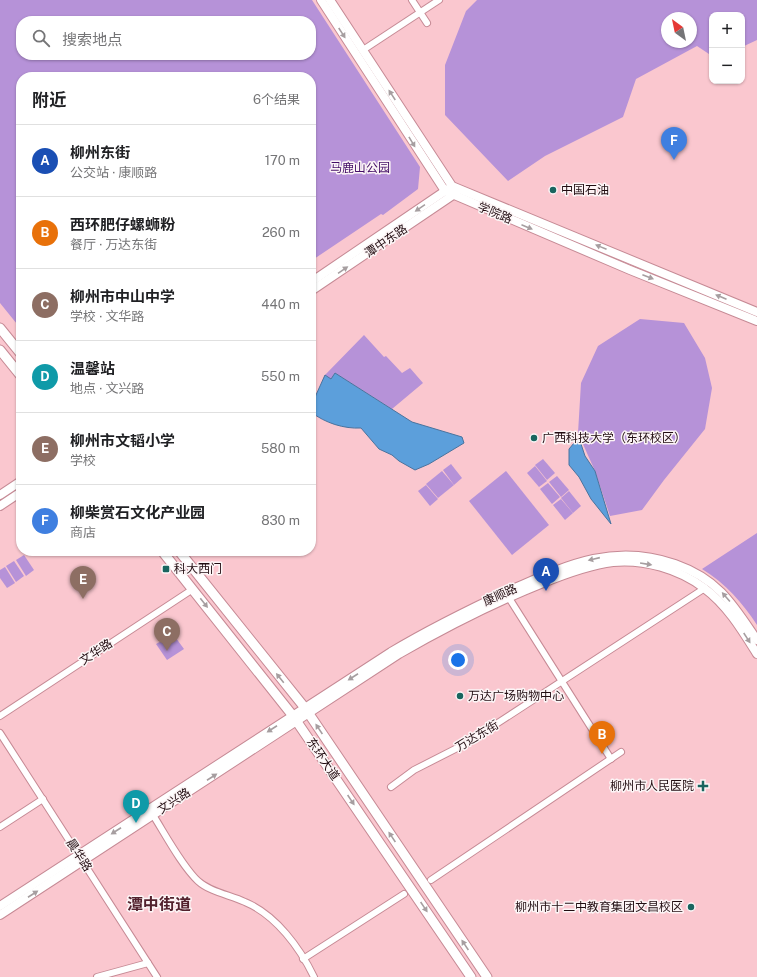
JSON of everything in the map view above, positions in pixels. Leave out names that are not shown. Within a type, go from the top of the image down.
[{"type":"highway","points":[[0,328],[16,348]]},
{"type":"highway","points":[[0,350],[16,370]]},
{"type":"highway","name":"东环大道","points":[[166,556],[295,719],[471,977]]},
{"type":"highway","name":"东环大道","points":[[183,556],[307,711],[487,977]]},
{"type":"main road","points":[[321,0],[448,189]]},
{"type":"main road","points":[[330,0],[363,50],[448,189]]},
{"type":"main road","name":"学院路","points":[[448,189],[461,190],[757,312]]},
{"type":"main road","name":"学院路","points":[[448,189],[453,195],[757,321]]},
{"type":"main road","name":"潭中东路","points":[[316,279],[448,189]]},
{"type":"main road","name":"潭中东路","points":[[316,288],[461,190]]},
{"type":"main road","points":[[0,495],[16,484]]},
{"type":"main road","points":[[0,506],[16,495]]},
{"type":"main road","name":"康顺路","points":[[307,711],[391,652],[441,623],[538,578],[592,559],[608,556],[650,556],[695,572],[721,591],[757,640]]},
{"type":"main road","name":"康顺路","points":[[307,711],[400,654],[459,621],[565,575],[612,562],[634,562],[652,565],[690,579],[705,588],[733,617],[757,654]]},
{"type":"main road","name":"文兴路","points":[[1,902],[81,858],[153,815],[307,711]]},
{"type":"main road","name":"文兴路","points":[[0,915],[81,858],[295,719]]},
{"type":"street","points":[[412,0],[427,23]]},
{"type":"street","points":[[363,50],[439,0]]},
{"type":"street","name":"万达东街","points":[[391,787],[414,770],[467,743],[705,588]]},
{"type":"street","name":"文华路","points":[[0,716],[193,589]]},
{"type":"street","points":[[509,598],[611,759]]},
{"type":"street","name":"晨华路","points":[[0,733],[157,977]]},
{"type":"street","points":[[431,880],[621,752]]},
{"type":"street","points":[[0,827],[43,799]]},
{"type":"street","points":[[153,815],[189,870],[198,881],[211,888],[247,902],[264,914],[277,925],[292,942],[314,977]]},
{"type":"street","points":[[303,959],[404,894]]},
{"type":"street","points":[[97,977],[148,963]]},
{"type":"green space","name":"马鹿山公园","points":[[0,0],[312,0],[420,167],[418,189],[383,215],[381,214],[316,258],[316,72],[16,72],[16,323],[0,303]]},
{"type":"green space","points":[[477,0],[757,0],[757,40],[745,46],[745,12],[709,12],[709,54],[697,46],[697,12],[661,12],[661,48],[693,48],[636,79],[623,117],[545,156],[508,181],[445,115],[445,65],[466,11]]},
{"type":"green space","points":[[640,319],[684,323],[705,358],[712,388],[705,429],[642,510],[610,516],[595,471],[578,433],[581,383],[598,346]]},
{"type":"green space","points":[[364,335],[384,357],[386,356],[402,373],[410,368],[423,383],[392,409],[335,373],[331,379],[325,375]]},
{"type":"green space","points":[[543,459],[555,473],[547,480],[535,465]]},
{"type":"green space","points":[[451,464],[462,478],[454,485],[443,470]]},
{"type":"green space","points":[[535,466],[547,481],[539,487],[527,473]]},
{"type":"green space","points":[[442,471],[454,485],[438,498],[426,484]]},
{"type":"green space","points":[[506,471],[549,525],[512,555],[469,501]]},
{"type":"green space","points":[[557,476],[569,490],[561,497],[549,482]]},
{"type":"green space","points":[[548,483],[560,497],[552,504],[540,489]]},
{"type":"green space","points":[[426,485],[438,499],[430,506],[418,491]]},
{"type":"green space","points":[[569,491],[581,506],[573,513],[561,498]]},
{"type":"green space","points":[[561,499],[573,513],[565,520],[553,505]]},
{"type":"green space","points":[[757,533],[757,625],[733,594],[719,581],[702,569]]},
{"type":"green space","points":[[25,556],[34,570],[26,576],[16,560]]},
{"type":"green space","points":[[14,561],[24,576],[16,582],[6,566]]},
{"type":"green space","points":[[5,567],[15,583],[7,588],[0,578],[0,570]]},
{"type":"green space","points":[[173,634],[184,649],[167,660],[156,644]]},
{"type":"water","points":[[335,373],[412,422],[462,437],[464,443],[429,464],[415,470],[399,461],[392,455],[379,449],[361,428],[335,424],[316,416],[316,395],[325,375],[331,379]]},
{"type":"water","points":[[578,442],[581,444],[585,456],[595,471],[611,524],[591,499],[579,477],[569,465],[569,449],[574,443]]},
{"type":"place","name":"柳柴赏石文化产业园","points":[[674,160]]},
{"type":"place","name":"中国石油","points":[[553,190]]},
{"type":"place","name":"广西科技大学（东环校区）","points":[[534,438]]},
{"type":"place","name":"科大西门","points":[[166,569]]},
{"type":"place","name":"柳州东街","points":[[546,591]]},
{"type":"place","name":"柳州市文韬小学","points":[[83,599]]},
{"type":"place","name":"柳州市中山中学","points":[[167,651]]},
{"type":"place","name":"万达广场购物中心","points":[[460,696]]},
{"type":"place","name":"西环肥仔螺蛳粉","points":[[602,754]]},
{"type":"place","name":"柳州市人民医院","points":[[703,786]]},
{"type":"place","name":"温馨站","points":[[136,823]]},
{"type":"place","name":"柳州市十二中教育集团文昌校区","points":[[691,907]]},
{"type":"district","name":"潭中街道","points":[[159,904]]}]
